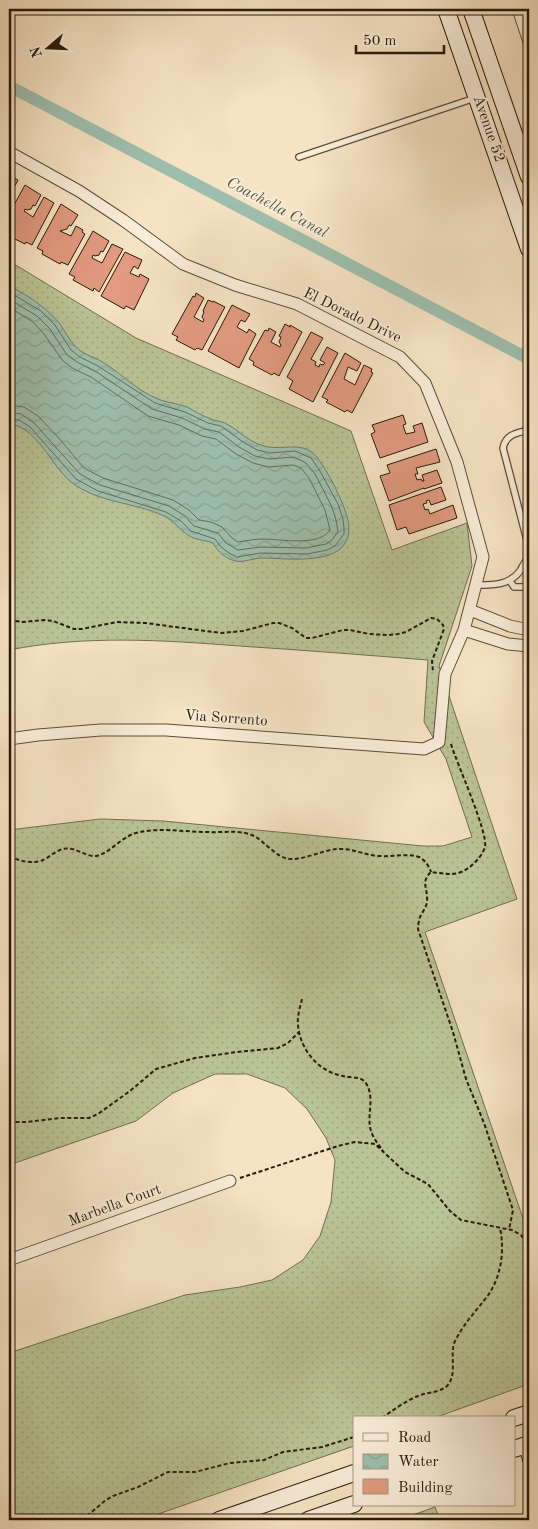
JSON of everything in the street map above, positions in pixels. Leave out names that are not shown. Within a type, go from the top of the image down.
[{"type":"main road","name":"Avenue 52","points":[[446,9],[529,249]]},
{"type":"main road","name":"Avenue 52","points":[[471,9],[529,178]]},
{"type":"main road","points":[[478,101],[490,104],[498,116],[510,148],[529,178]]},
{"type":"main road","points":[[498,160],[521,194],[529,219]]},
{"type":"main road","points":[[516,1417],[529,1412]]},
{"type":"main road","points":[[219,1520],[353,1473]]},
{"type":"main road","points":[[308,1520],[353,1504]]},
{"type":"street","points":[[518,9],[529,42]]},
{"type":"street","name":"El Dorado Drive","points":[[9,152],[79,190],[183,264],[236,285],[298,304],[400,357],[425,383],[457,462],[483,557],[464,630],[445,674],[442,716],[445,742]]},
{"type":"street","points":[[470,610],[510,626],[529,630]]},
{"type":"street","points":[[464,630],[508,644],[529,646]]},
{"type":"street","name":"Via Sorrento","points":[[9,739],[101,730],[138,730],[176,731],[424,749],[445,742]]},
{"type":"street","name":"Marbella Court","points":[[9,1260],[230,1181]]},
{"type":"lane","points":[[299,157],[478,101]]},
{"type":"lane","points":[[529,430],[509,436],[504,441],[503,448],[529,548]]},
{"type":"lane","points":[[475,585],[495,585],[510,581],[529,558]]},
{"type":"lane","points":[[510,581],[514,586],[524,587],[529,585]]},
{"type":"lane","points":[[522,1446],[529,1469]]},
{"type":"path","points":[[9,620],[23,622],[54,621],[82,630],[117,622],[153,624],[221,633],[243,631],[279,623],[292,628],[306,638],[312,638],[343,630],[369,634],[398,634],[406,632],[431,618],[437,619],[444,629],[432,661],[433,674]]},
{"type":"path","points":[[431,872],[443,874],[462,872],[470,867],[482,854],[485,846],[485,839],[475,808],[455,758],[445,742]]},
{"type":"path","points":[[9,857],[27,862],[36,862],[43,860],[56,851],[69,848],[95,856],[105,852],[130,835],[141,832],[187,830],[249,833],[280,856],[286,858],[295,858],[337,849],[382,857],[412,856],[423,860],[429,866],[431,872]]},
{"type":"path","points":[[431,872],[424,880],[428,898],[425,910],[419,918],[418,929],[466,1079],[513,1210],[509,1230]]},
{"type":"path","points":[[302,999],[298,1024],[299,1032],[308,1053],[321,1068],[331,1073],[359,1078],[364,1081],[369,1093],[371,1131],[386,1155]]},
{"type":"path","points":[[9,1122],[89,1118],[98,1114],[130,1091],[156,1069],[210,1056],[278,1048],[299,1032]]},
{"type":"path","points":[[230,1181],[338,1146],[354,1142],[375,1144],[405,1172],[428,1184],[450,1211],[461,1220],[509,1230],[521,1235],[529,1249]]},
{"type":"path","points":[[385,1416],[415,1397],[443,1388],[450,1381],[454,1343],[472,1315],[486,1298],[497,1278],[503,1248],[500,1228]]},
{"type":"path","points":[[82,1520],[113,1496],[138,1487],[168,1472],[195,1472],[230,1463],[264,1460],[284,1452],[322,1447],[353,1437]]},
{"type":"shaded area","points":[[9,261],[136,338],[351,431],[392,550],[467,523],[472,566],[439,666],[517,899],[425,932],[529,1236],[529,1384],[440,1416],[353,1416],[353,1446],[141,1520],[9,1520],[9,1353],[185,1295],[272,1280],[303,1260],[320,1236],[331,1202],[335,1160],[326,1138],[307,1109],[285,1088],[247,1074],[215,1074],[173,1093],[136,1121],[9,1165],[9,830],[100,819],[163,821],[423,846],[443,846],[472,837],[446,759],[424,722],[428,660],[181,642],[124,640],[66,642],[9,650]]},
{"type":"shaded area","points":[[435,1507],[440,1520],[399,1520]]},
{"type":"water","points":[[9,286],[43,307],[60,324],[78,349],[108,365],[150,396],[187,407],[208,418],[225,423],[258,444],[270,447],[303,448],[314,454],[331,479],[346,512],[349,529],[346,541],[339,550],[314,558],[262,558],[236,561],[223,555],[213,543],[188,535],[164,516],[93,494],[71,482],[63,475],[43,448],[28,432],[9,423]]},
{"type":"building","points":[[9,175],[18,180],[9,197]]},
{"type":"building","points":[[25,185],[41,195],[35,206],[33,205],[31,209],[25,209],[24,211],[33,217],[44,197],[54,203],[32,245],[26,242],[25,244],[9,236],[9,214]]},
{"type":"building","points":[[61,204],[78,215],[71,226],[69,225],[67,229],[60,231],[71,236],[76,226],[83,230],[82,232],[85,234],[68,265],[61,262],[60,264],[42,254],[43,251],[37,248]]},
{"type":"building","points":[[93,231],[109,241],[103,252],[101,251],[99,255],[93,255],[92,258],[102,263],[112,244],[123,249],[99,292],[94,288],[93,291],[73,280],[75,277],[69,274]]},
{"type":"building","points":[[125,252],[142,260],[138,269],[134,266],[130,273],[139,277],[140,274],[149,279],[134,310],[126,306],[124,309],[101,296]]},
{"type":"building","points":[[196,293],[204,298],[194,317],[203,322],[203,311],[208,300],[225,307],[202,350],[197,348],[195,350],[176,340],[178,337],[172,334]]},
{"type":"building","points":[[232,305],[250,314],[245,322],[241,320],[237,327],[247,333],[249,329],[256,334],[239,368],[208,351]]},
{"type":"building","points":[[285,324],[302,332],[279,376],[274,373],[272,375],[253,365],[254,362],[249,359],[265,330],[268,331],[269,328],[276,332],[271,342],[280,347],[281,337],[279,336]]},
{"type":"building","points":[[311,332],[323,338],[311,359],[316,362],[315,365],[319,367],[320,364],[323,365],[325,363],[320,360],[327,347],[338,353],[313,402],[289,389],[293,381],[287,377]]},
{"type":"building","points":[[345,353],[361,363],[357,371],[348,367],[344,379],[355,385],[364,365],[372,369],[371,372],[373,373],[352,413],[347,410],[345,412],[326,402],[328,400],[322,397]]},
{"type":"building","points":[[403,415],[406,424],[403,425],[406,434],[415,432],[413,426],[422,423],[428,442],[380,458],[371,434],[375,432],[372,425]]},
{"type":"building","points":[[436,449],[440,462],[416,468],[418,474],[415,474],[417,480],[421,479],[424,481],[422,475],[437,470],[442,483],[389,501],[380,476],[390,473],[387,465]]},
{"type":"building","points":[[441,487],[446,500],[431,505],[429,500],[426,501],[427,503],[423,504],[425,510],[428,509],[430,514],[453,505],[457,518],[409,534],[406,527],[397,530],[389,505]]},
{"type":"waterway","name":"Coachella Canal","points":[[9,86],[529,359]]}]
